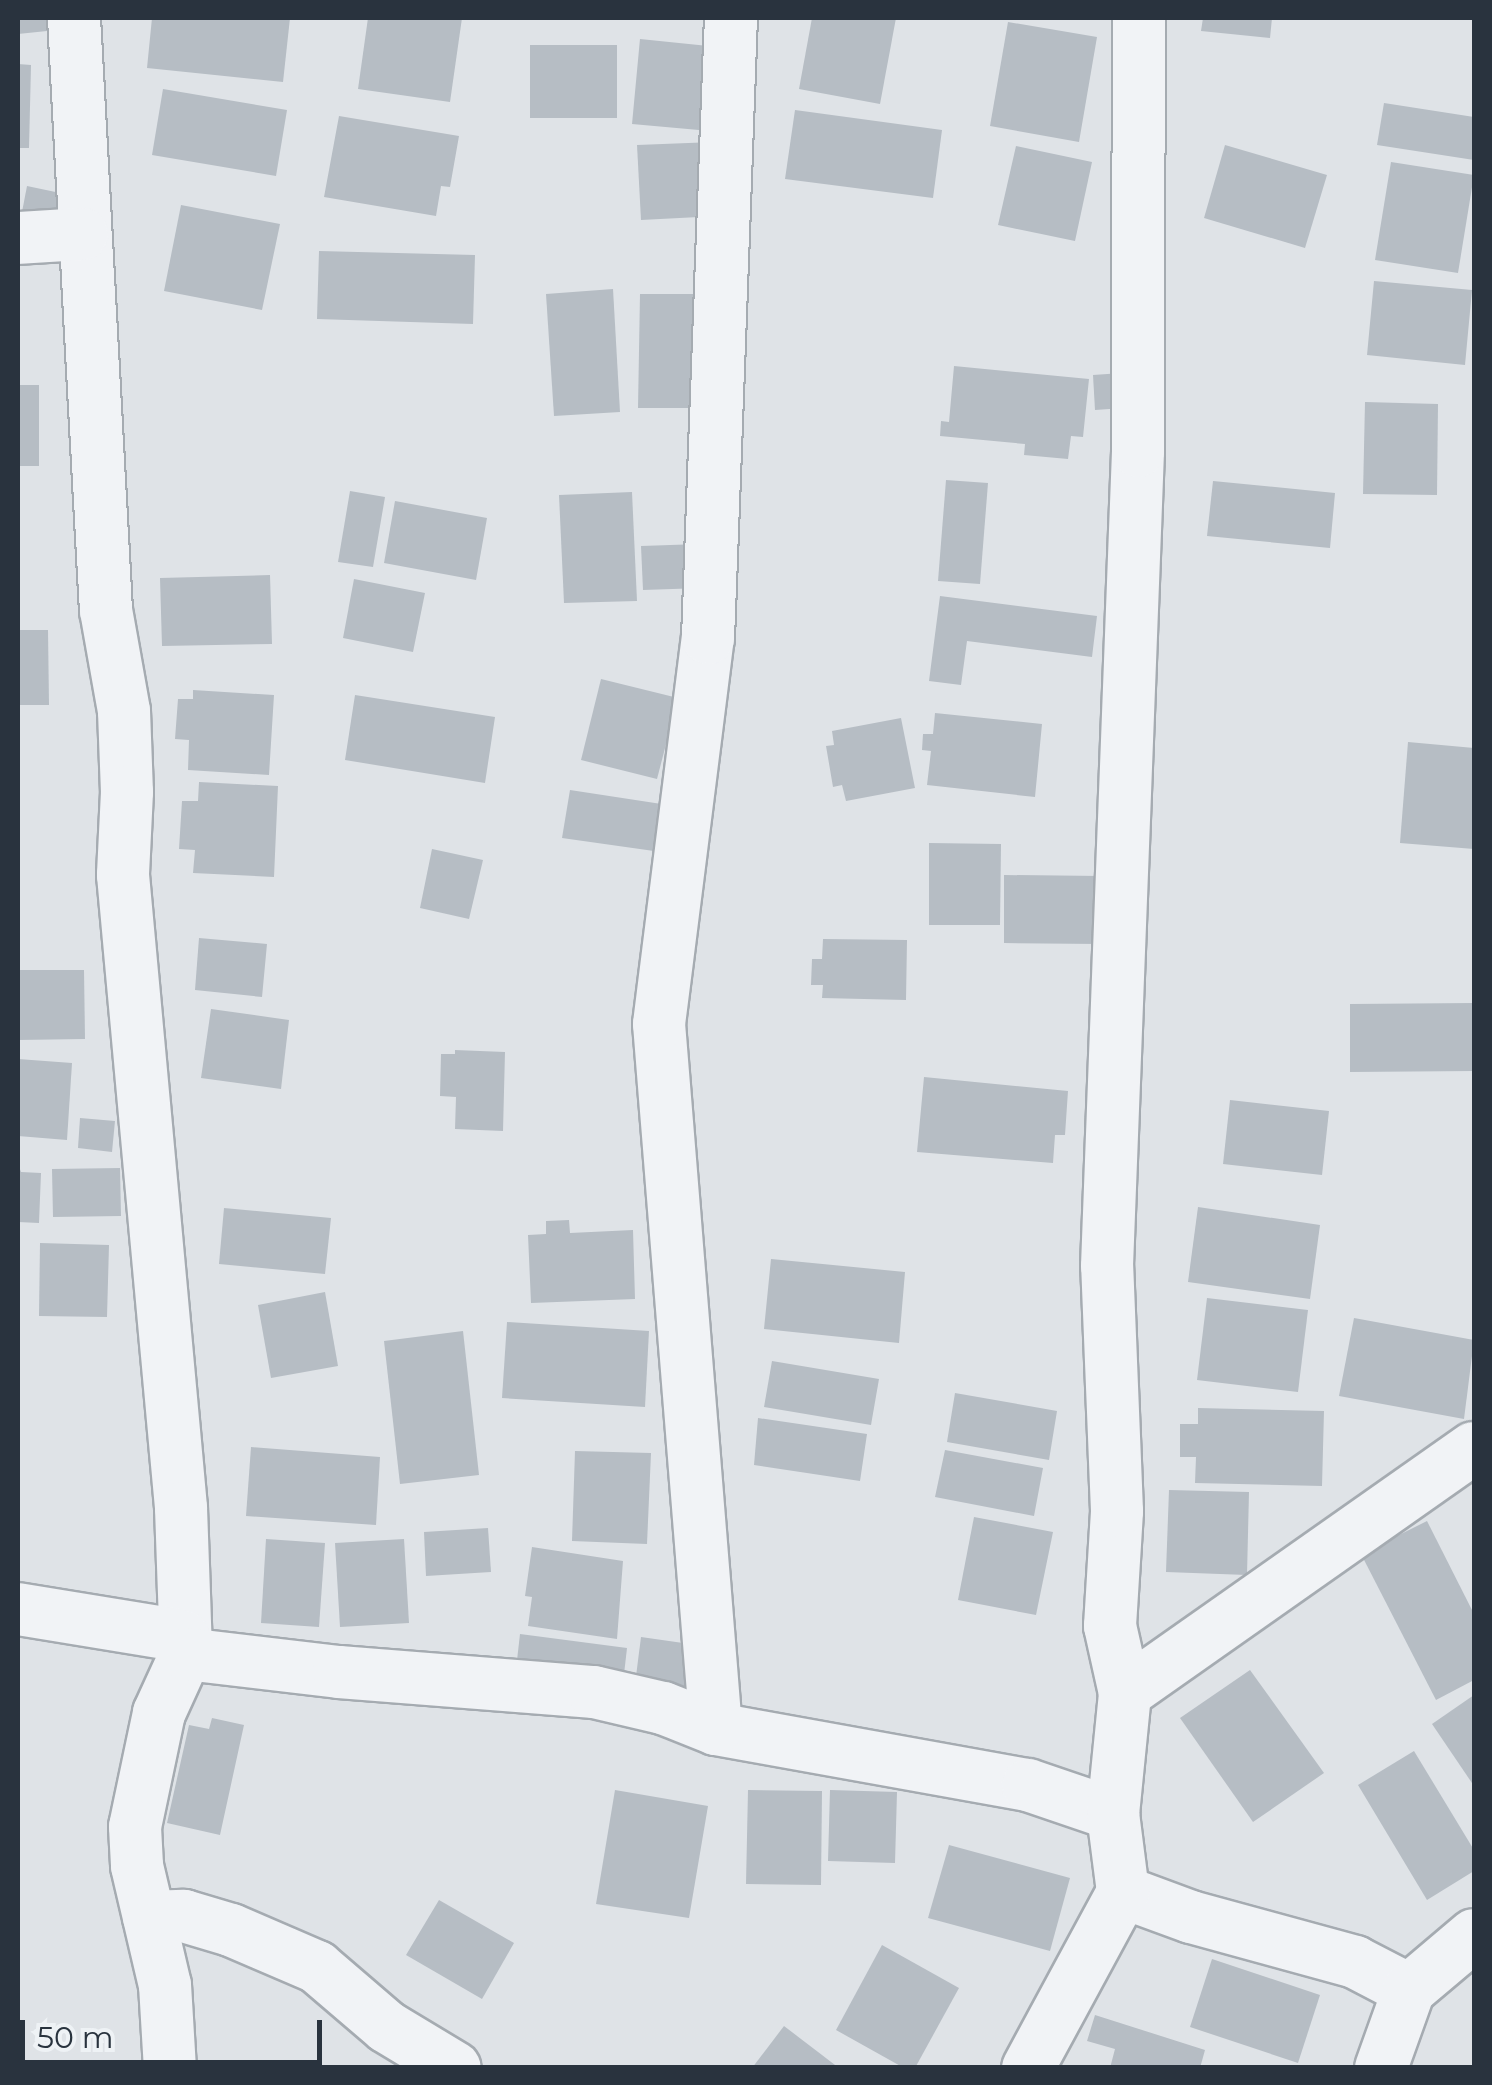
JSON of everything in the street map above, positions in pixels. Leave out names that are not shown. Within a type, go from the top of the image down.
[{"type":"street","points":[[74,18],[82,234],[106,610],[124,712],[127,792],[123,874],[181,1508],[185,1645],[159,1713],[134,1827],[148,1917],[165,1986],[170,2068]]},
{"type":"street","points":[[716,1729],[660,1024],[708,638],[731,18]]},
{"type":"street","points":[[1028,2068],[1124,1892],[1113,1814],[1125,1693],[1110,1626],[1117,1510],[1107,1266],[1138,451],[1138,18]]},
{"type":"street","points":[[18,238],[82,234]]},
{"type":"street","points":[[1125,1693],[1474,1448]]},
{"type":"street","points":[[18,1609],[185,1645],[339,1672],[594,1692],[664,1708],[716,1729],[1028,1785],[1113,1814]]},
{"type":"street","points":[[1124,1892],[1191,1917],[1355,1962],[1409,1990]]},
{"type":"street","points":[[148,1917],[184,1916],[231,1930],[317,1967],[387,2027],[456,2068]]},
{"type":"street","points":[[1381,2068],[1409,1990],[1474,1935]]},
{"type":"building","points":[[18,18],[46,18],[47,31],[18,34]]},
{"type":"building","points":[[152,18],[290,18],[283,82],[147,68]]},
{"type":"building","points":[[368,18],[462,18],[450,102],[358,89]]},
{"type":"building","points":[[812,18],[896,18],[880,104],[799,89]]},
{"type":"building","points":[[1203,18],[1272,18],[1270,38],[1201,31]]},
{"type":"building","points":[[1008,22],[1097,37],[1079,142],[990,126]]},
{"type":"building","points":[[640,39],[718,47],[710,131],[632,124]]},
{"type":"building","points":[[530,45],[617,45],[617,118],[530,118]]},
{"type":"building","points":[[18,64],[31,65],[29,148],[18,148]]},
{"type":"building","points":[[163,89],[287,110],[276,176],[152,155]]},
{"type":"building","points":[[1384,103],[1474,117],[1474,160],[1377,145]]},
{"type":"building","points":[[795,110],[942,130],[933,198],[785,179]]},
{"type":"building","points":[[339,116],[459,136],[450,187],[441,186],[436,216],[324,197]]},
{"type":"building","points":[[714,142],[718,216],[641,220],[637,145]]},
{"type":"building","points":[[1225,145],[1327,175],[1305,248],[1204,218]]},
{"type":"building","points":[[1016,146],[1092,162],[1075,241],[998,225]]},
{"type":"building","points":[[1391,162],[1474,175],[1458,273],[1375,260]]},
{"type":"building","points":[[27,186],[65,194],[60,219],[22,212]]},
{"type":"building","points":[[181,205],[280,224],[262,310],[164,291]]},
{"type":"building","points":[[319,251],[475,255],[473,324],[317,319]]},
{"type":"building","points":[[1374,281],[1472,290],[1465,365],[1367,355]]},
{"type":"building","points":[[613,289],[620,412],[554,416],[546,294]]},
{"type":"building","points":[[640,294],[708,294],[707,408],[638,408]]},
{"type":"building","points":[[954,366],[1089,379],[1083,437],[1071,436],[1068,459],[1024,455],[1025,444],[940,436],[941,421],[949,422]]},
{"type":"building","points":[[1122,373],[1124,408],[1095,410],[1093,375]]},
{"type":"building","points":[[18,385],[39,385],[39,466],[18,466]]},
{"type":"building","points":[[1365,402],[1438,404],[1437,495],[1363,494]]},
{"type":"building","points":[[946,480],[988,483],[980,584],[938,581]]},
{"type":"building","points":[[1213,481],[1335,493],[1330,548],[1207,536]]},
{"type":"building","points":[[350,491],[385,497],[373,567],[338,562]]},
{"type":"building","points":[[632,492],[637,601],[564,603],[559,495]]},
{"type":"building","points":[[395,501],[487,518],[476,580],[384,563]]},
{"type":"building","points":[[700,544],[702,588],[643,590],[641,546]]},
{"type":"building","points":[[270,575],[272,644],[162,646],[160,578]]},
{"type":"building","points":[[354,579],[425,593],[413,652],[343,638]]},
{"type":"building","points":[[940,596],[1097,616],[1092,657],[967,641],[961,685],[929,681]]},
{"type":"building","points":[[18,630],[48,630],[49,705],[18,705]]},
{"type":"building","points":[[601,679],[678,698],[657,779],[581,760]]},
{"type":"building","points":[[193,690],[274,695],[269,775],[188,770],[189,740],[175,739],[178,699],[193,699]]},
{"type":"building","points":[[355,695],[495,717],[485,783],[345,760]]},
{"type":"building","points":[[935,713],[1042,724],[1035,797],[927,785],[931,751],[922,750],[923,734],[933,734]]},
{"type":"building","points":[[901,718],[915,788],[846,801],[842,785],[833,787],[826,746],[834,745],[832,731]]},
{"type":"building","points":[[1408,742],[1474,748],[1474,849],[1400,843]]},
{"type":"building","points":[[199,782],[278,786],[274,877],[193,873],[195,850],[179,849],[182,801],[198,801]]},
{"type":"building","points":[[570,790],[668,805],[661,852],[562,838]]},
{"type":"building","points":[[929,843],[1001,844],[1000,925],[929,925]]},
{"type":"building","points":[[432,849],[483,860],[469,919],[420,908]]},
{"type":"building","points":[[1004,875],[1101,876],[1100,944],[1004,943]]},
{"type":"building","points":[[199,938],[267,944],[262,997],[195,990]]},
{"type":"building","points":[[823,939],[907,940],[906,1000],[822,998],[823,985],[811,985],[812,959],[822,959]]},
{"type":"building","points":[[18,970],[84,970],[85,1039],[18,1040]]},
{"type":"building","points":[[1474,1003],[1474,1071],[1350,1072],[1350,1004]]},
{"type":"building","points":[[211,1009],[289,1020],[281,1089],[201,1078]]},
{"type":"building","points":[[455,1050],[505,1052],[503,1131],[455,1129],[456,1097],[440,1096],[441,1054],[455,1054]]},
{"type":"building","points":[[18,1059],[72,1063],[67,1140],[18,1136]]},
{"type":"building","points":[[924,1077],[1068,1091],[1065,1135],[1055,1135],[1053,1163],[917,1152]]},
{"type":"building","points":[[1230,1100],[1329,1111],[1322,1175],[1223,1164]]},
{"type":"building","points":[[80,1118],[115,1121],[112,1152],[78,1148]]},
{"type":"building","points":[[18,1164],[21,1172],[41,1173],[39,1223],[18,1222]]},
{"type":"building","points":[[120,1168],[121,1216],[53,1217],[52,1169]]},
{"type":"building","points":[[1198,1207],[1320,1225],[1310,1299],[1188,1282]]},
{"type":"building","points":[[224,1208],[331,1218],[325,1274],[219,1264]]},
{"type":"building","points":[[569,1220],[570,1233],[633,1230],[635,1299],[531,1303],[528,1235],[546,1234],[546,1221]]},
{"type":"building","points":[[40,1243],[109,1245],[107,1317],[39,1316]]},
{"type":"building","points":[[771,1259],[905,1272],[899,1343],[764,1329]]},
{"type":"building","points":[[325,1292],[338,1366],[271,1378],[258,1305]]},
{"type":"building","points":[[1207,1298],[1308,1310],[1298,1392],[1197,1380]]},
{"type":"building","points":[[1354,1318],[1474,1340],[1464,1419],[1339,1396]]},
{"type":"building","points":[[507,1322],[649,1331],[645,1407],[502,1398]]},
{"type":"building","points":[[463,1331],[479,1475],[400,1484],[384,1341]]},
{"type":"building","points":[[772,1361],[879,1379],[871,1425],[764,1407]]},
{"type":"building","points":[[955,1393],[1057,1411],[1049,1460],[947,1442]]},
{"type":"building","points":[[1198,1408],[1324,1411],[1322,1486],[1195,1483],[1196,1457],[1180,1457],[1180,1424],[1198,1424]]},
{"type":"building","points":[[758,1418],[867,1434],[860,1481],[754,1465]]},
{"type":"building","points":[[251,1447],[380,1457],[376,1525],[246,1516]]},
{"type":"building","points":[[945,1450],[1043,1468],[1034,1516],[935,1497]]},
{"type":"building","points":[[575,1451],[651,1453],[647,1544],[572,1541]]},
{"type":"building","points":[[1169,1490],[1249,1492],[1247,1575],[1166,1572]]},
{"type":"building","points":[[974,1517],[1053,1532],[1036,1615],[958,1600]]},
{"type":"building","points":[[1427,1521],[1474,1614],[1474,1680],[1436,1700],[1361,1554]]},
{"type":"building","points":[[488,1528],[491,1572],[426,1576],[424,1532]]},
{"type":"building","points":[[266,1539],[325,1543],[319,1627],[261,1623]]},
{"type":"building","points":[[404,1539],[409,1623],[340,1627],[335,1543]]},
{"type":"building","points":[[532,1547],[623,1561],[617,1639],[528,1626],[532,1597],[525,1596]]},
{"type":"building","points":[[520,1634],[627,1648],[623,1683],[516,1669]]},
{"type":"building","points":[[641,1637],[697,1645],[691,1691],[635,1684]]},
{"type":"building","points":[[1250,1670],[1324,1773],[1253,1822],[1180,1718]]},
{"type":"building","points":[[1474,1695],[1474,1786],[1432,1724]]},
{"type":"building","points":[[212,1718],[244,1725],[220,1835],[167,1823],[189,1725],[209,1729]]},
{"type":"building","points":[[1414,1751],[1474,1850],[1474,1871],[1427,1900],[1358,1785]]},
{"type":"building","points":[[615,1790],[708,1806],[689,1918],[596,1904]]},
{"type":"building","points":[[748,1790],[822,1791],[821,1885],[746,1884]]},
{"type":"building","points":[[830,1790],[897,1792],[895,1863],[828,1861]]},
{"type":"building","points":[[949,1845],[1070,1878],[1050,1951],[928,1918]]},
{"type":"building","points":[[439,1900],[514,1943],[482,1999],[406,1955]]},
{"type":"building","points":[[882,1945],[959,1988],[915,2068],[904,2068],[836,2030]]},
{"type":"building","points":[[1212,1959],[1320,1995],[1298,2063],[1190,2027]]},
{"type":"building","points":[[1095,2015],[1205,2050],[1200,2068],[1110,2068],[1115,2049],[1087,2041]]},
{"type":"building","points":[[784,2026],[839,2068],[752,2068]]}]
